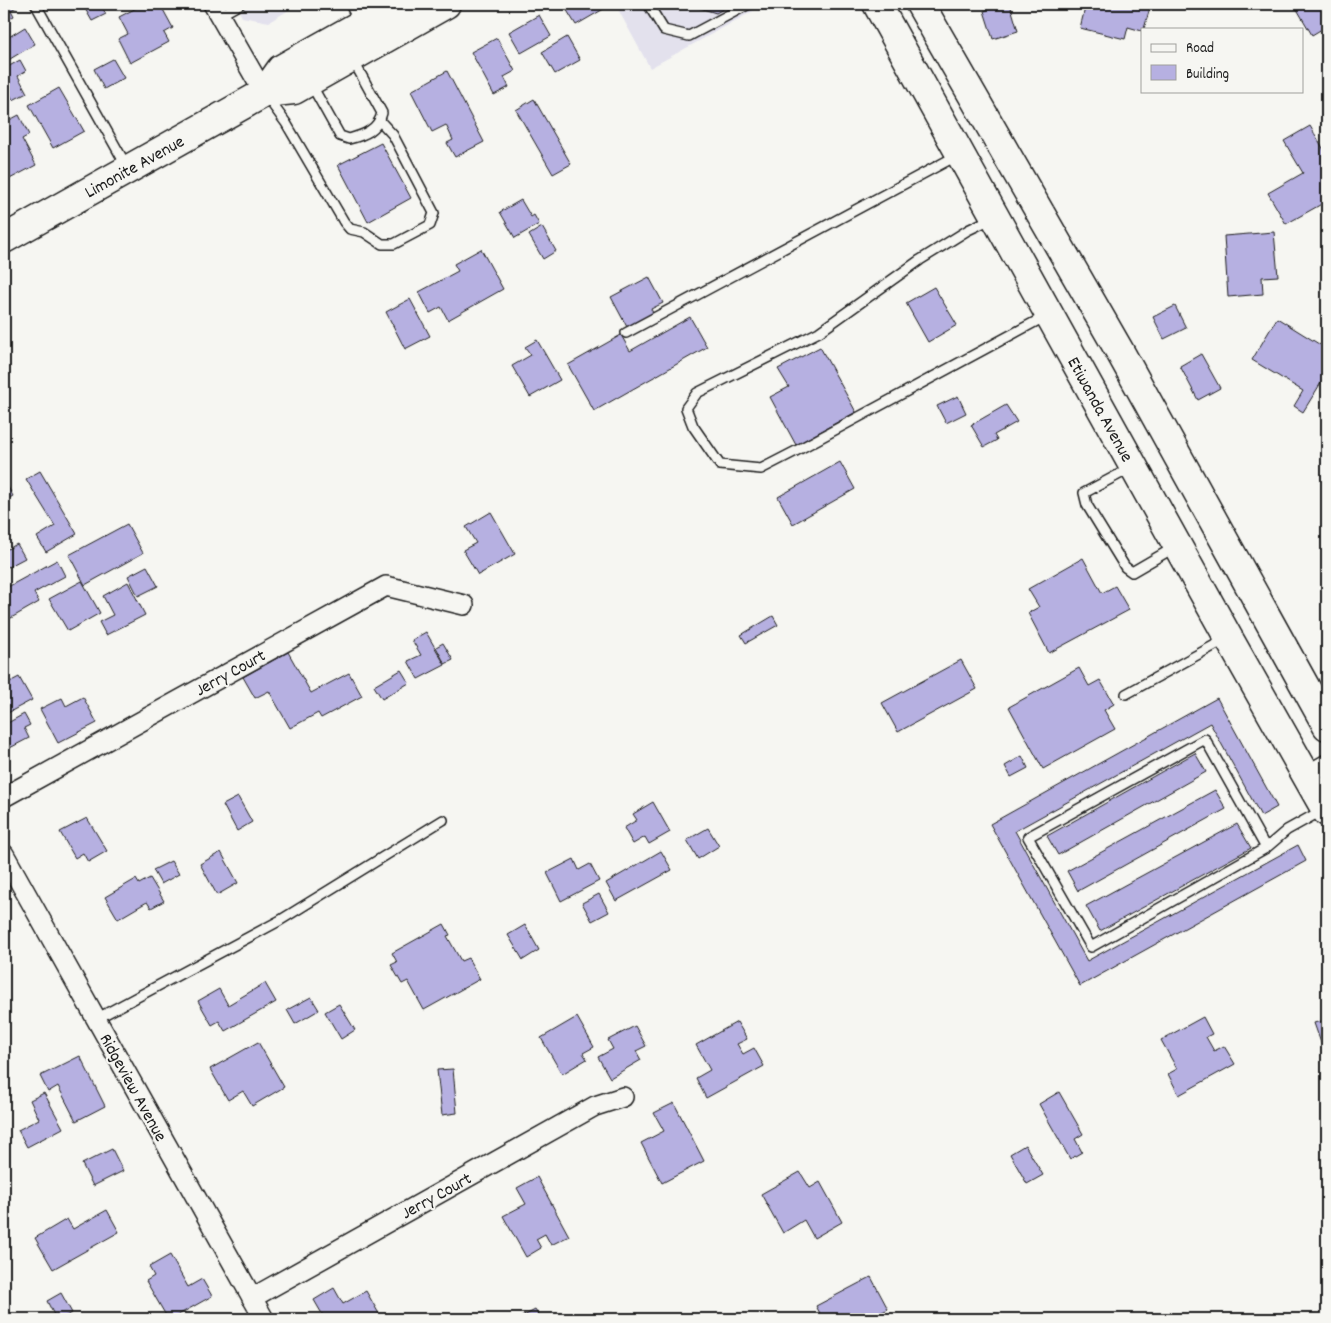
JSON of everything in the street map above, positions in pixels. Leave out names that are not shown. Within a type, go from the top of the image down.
[{"type":"main road","name":"Limonite Avenue","points":[[264,93],[281,69],[356,14],[397,4]]},
{"type":"main road","name":"Limonite Avenue","points":[[4,239],[264,93],[294,90],[446,4]]},
{"type":"main road","name":"Etiwanda Avenue","points":[[877,4],[1228,637],[1317,770],[1326,811]]},
{"type":"main road","points":[[920,4],[1119,350],[1327,726]]},
{"type":"street","points":[[216,9],[264,93]]},
{"type":"street","name":"Jerry Court","points":[[4,797],[386,586],[464,605]]},
{"type":"street","name":"Ridgeview Avenue","points":[[4,854],[264,1319]]},
{"type":"street","name":"Jerry Court","points":[[252,1298],[595,1106],[623,1097]]},
{"type":"lane","points":[[216,9],[240,4]]},
{"type":"lane","points":[[648,4],[664,30],[689,36],[749,4]]},
{"type":"lane","points":[[36,5],[128,170]]},
{"type":"lane","points":[[309,82],[340,136],[349,139],[371,131],[380,121],[382,113],[352,57]]},
{"type":"lane","points":[[264,93],[286,123],[344,222],[350,229],[364,232],[382,244],[394,244],[430,225],[434,213],[393,135],[380,121]]},
{"type":"lane","points":[[626,333],[960,153]]},
{"type":"lane","points":[[995,217],[968,230],[920,260],[819,332],[697,393],[686,408],[693,426],[720,465],[761,469],[1048,315]]},
{"type":"lane","points":[[1133,466],[1084,493],[1087,505],[1125,567],[1132,572],[1177,546]]},
{"type":"lane","points":[[1126,694],[1228,637]]},
{"type":"lane","points":[[1266,848],[1206,739],[1028,837],[1092,947],[1266,848],[1287,830],[1326,811]]},
{"type":"lane","points":[[96,1019],[280,921],[443,820]]},
{"type":"shaded area","points":[[235,4],[299,4],[269,22],[242,17]]},
{"type":"shaded area","points":[[615,4],[766,4],[650,68]]},
{"type":"building","points":[[4,4],[22,4],[11,10],[14,16],[4,21]]},
{"type":"building","points":[[100,4],[106,14],[92,21],[83,5]]},
{"type":"building","points":[[144,4],[160,4],[173,28],[164,33],[169,42],[130,63],[118,39],[128,34],[119,17]]},
{"type":"building","points":[[563,4],[605,4],[607,7],[576,25]]},
{"type":"building","points":[[687,4],[732,4],[716,13]]},
{"type":"building","points":[[1010,4],[1018,31],[993,39],[984,11]]},
{"type":"building","points":[[1086,4],[1104,6],[1105,4],[1151,4],[1144,28],[1141,28],[1141,31],[1128,27],[1125,39],[1080,28]]},
{"type":"building","points":[[1294,4],[1327,4],[1327,26],[1312,35]]},
{"type":"building","points":[[539,15],[551,36],[521,53],[509,32]]},
{"type":"building","points":[[25,27],[35,44],[5,62],[4,40]]},
{"type":"building","points":[[567,37],[580,60],[555,74],[542,52]]},
{"type":"building","points":[[497,38],[515,71],[504,77],[509,87],[494,95],[471,52]]},
{"type":"building","points":[[113,59],[124,78],[104,89],[94,69]]},
{"type":"building","points":[[20,60],[26,71],[18,76],[27,93],[13,100],[4,83],[4,69]]},
{"type":"building","points":[[447,71],[484,142],[455,157],[447,143],[453,140],[446,125],[432,132],[411,91]]},
{"type":"building","points":[[59,88],[84,131],[53,148],[29,105]]},
{"type":"building","points":[[534,99],[571,164],[553,174],[516,110]]},
{"type":"building","points":[[19,115],[29,135],[22,139],[36,165],[4,182],[4,149],[10,146],[4,135],[4,123]]},
{"type":"building","points":[[1310,126],[1327,155],[1327,201],[1286,224],[1268,193],[1303,173],[1284,141]]},
{"type":"building","points":[[381,143],[411,198],[368,222],[338,165]]},
{"type":"building","points":[[521,200],[531,217],[534,215],[539,224],[515,238],[500,212]]},
{"type":"building","points":[[542,227],[556,251],[543,259],[529,235]]},
{"type":"building","points":[[1274,232],[1278,276],[1262,277],[1263,294],[1228,297],[1224,236]]},
{"type":"building","points":[[481,249],[503,289],[448,320],[441,307],[430,313],[419,292],[458,271],[454,264]]},
{"type":"building","points":[[649,277],[663,303],[651,309],[653,313],[627,327],[611,297]]},
{"type":"building","points":[[934,287],[957,325],[928,342],[906,303]]},
{"type":"building","points":[[410,299],[430,336],[405,349],[386,312]]},
{"type":"building","points":[[1175,306],[1186,328],[1164,339],[1153,317]]},
{"type":"building","points":[[690,317],[707,347],[594,411],[568,365],[621,335],[630,351]]},
{"type":"building","points":[[1277,318],[1327,349],[1327,373],[1303,412],[1294,406],[1303,391],[1252,360]]},
{"type":"building","points":[[537,340],[560,380],[530,397],[512,366],[531,355],[525,347]]},
{"type":"building","points":[[820,347],[856,412],[796,445],[770,397],[789,387],[778,369]]},
{"type":"building","points":[[1201,354],[1220,388],[1198,400],[1180,366]]},
{"type":"building","points":[[958,396],[966,413],[946,423],[937,406]]},
{"type":"building","points":[[1006,405],[1017,422],[994,435],[997,440],[984,447],[971,425]]},
{"type":"building","points":[[840,462],[855,489],[793,524],[778,497]]},
{"type":"building","points":[[40,471],[77,534],[46,552],[37,537],[55,526],[26,479]]},
{"type":"building","points":[[4,480],[13,496],[4,501]]},
{"type":"building","points":[[491,512],[515,554],[478,575],[463,550],[476,543],[466,527]]},
{"type":"building","points":[[127,524],[143,553],[85,585],[69,555]]},
{"type":"building","points":[[17,544],[25,558],[6,568],[4,551]]},
{"type":"building","points":[[1083,558],[1102,593],[1115,586],[1129,610],[1049,653],[1028,613],[1039,607],[1028,589]]},
{"type":"building","points":[[57,560],[65,576],[34,593],[39,602],[4,622],[4,589]]},
{"type":"building","points":[[147,566],[158,586],[138,596],[128,576]]},
{"type":"building","points":[[82,581],[100,613],[68,631],[49,599]]},
{"type":"building","points":[[128,582],[145,615],[106,635],[99,622],[113,615],[103,596]]},
{"type":"building","points":[[773,616],[778,625],[746,643],[741,635]]},
{"type":"building","points":[[426,632],[445,665],[418,679],[408,661],[421,655],[412,640]]},
{"type":"building","points":[[443,643],[453,660],[445,664],[436,647]]},
{"type":"building","points":[[288,652],[311,693],[349,673],[362,696],[321,718],[318,713],[290,728],[269,691],[255,698],[243,677]]},
{"type":"building","points":[[961,660],[977,689],[898,732],[882,703]]},
{"type":"building","points":[[1079,668],[1089,686],[1100,680],[1114,704],[1104,710],[1115,729],[1043,769],[1009,707]]},
{"type":"building","points":[[401,670],[409,683],[382,699],[374,686]]},
{"type":"building","points":[[19,677],[32,700],[4,715],[4,685]]},
{"type":"building","points":[[83,697],[97,723],[58,743],[40,709],[62,698],[66,706]]},
{"type":"building","points":[[1217,698],[1277,807],[1261,816],[1210,723],[1015,831],[1087,961],[1298,845],[1306,861],[1080,986],[990,824]]},
{"type":"building","points":[[24,714],[30,725],[24,728],[29,738],[4,751],[4,725]]},
{"type":"building","points":[[1195,753],[1206,772],[1058,855],[1047,836]]},
{"type":"building","points":[[1022,756],[1028,768],[1011,777],[1005,766]]},
{"type":"building","points":[[1215,790],[1226,809],[1078,891],[1067,871]]},
{"type":"building","points":[[238,797],[252,822],[237,831],[223,805]]},
{"type":"building","points":[[653,802],[670,832],[649,844],[645,837],[633,844],[624,828],[637,820],[633,814]]},
{"type":"building","points":[[87,818],[107,851],[88,862],[83,853],[75,858],[60,832]]},
{"type":"building","points":[[1237,824],[1251,848],[1100,931],[1086,906]]},
{"type":"building","points":[[708,828],[719,846],[698,859],[687,840]]},
{"type":"building","points":[[661,851],[672,870],[616,901],[606,883]]},
{"type":"building","points":[[221,852],[238,883],[217,895],[200,864]]},
{"type":"building","points":[[574,859],[579,870],[590,864],[599,881],[561,901],[547,873]]},
{"type":"building","points":[[171,861],[179,874],[161,884],[153,870]]},
{"type":"building","points":[[150,878],[164,901],[151,908],[147,902],[118,919],[105,897],[136,879],[139,884]]},
{"type":"building","points":[[599,894],[609,912],[592,921],[582,903]]},
{"type":"building","points":[[444,924],[450,935],[447,936],[461,961],[468,958],[480,979],[424,1010],[408,981],[402,984],[391,965],[397,962],[392,953]]},
{"type":"building","points":[[525,925],[539,950],[523,960],[508,935]]},
{"type":"building","points":[[265,983],[276,1002],[225,1031],[219,1021],[212,1025],[198,1001],[219,989],[228,1005]]},
{"type":"building","points":[[311,997],[319,1010],[295,1024],[287,1010]]},
{"type":"building","points":[[339,1004],[355,1030],[341,1039],[325,1012]]},
{"type":"building","points":[[577,1017],[594,1047],[583,1053],[587,1059],[562,1074],[541,1038]]},
{"type":"building","points":[[1203,1017],[1212,1034],[1206,1037],[1214,1051],[1224,1046],[1235,1064],[1179,1095],[1168,1074],[1177,1069],[1161,1040]]},
{"type":"building","points":[[1325,1020],[1327,1023],[1327,1060],[1314,1023]]},
{"type":"building","points":[[737,1022],[747,1039],[737,1044],[743,1054],[754,1048],[764,1066],[706,1098],[696,1078],[710,1070],[696,1045]]},
{"type":"building","points":[[635,1026],[646,1046],[636,1051],[641,1060],[610,1078],[598,1057],[613,1049],[608,1040]]},
{"type":"building","points":[[258,1042],[284,1087],[252,1106],[243,1091],[228,1100],[210,1069]]},
{"type":"building","points":[[80,1056],[105,1106],[76,1121],[58,1086],[48,1092],[40,1076]]},
{"type":"building","points":[[453,1069],[457,1113],[442,1115],[437,1070]]},
{"type":"building","points":[[1059,1092],[1083,1134],[1075,1139],[1082,1152],[1070,1159],[1039,1104]]},
{"type":"building","points":[[44,1093],[63,1128],[27,1147],[18,1130],[39,1119],[30,1100]]},
{"type":"building","points":[[674,1103],[704,1161],[662,1183],[641,1143],[664,1131],[654,1113]]},
{"type":"building","points":[[1025,1145],[1043,1175],[1027,1184],[1010,1154]]},
{"type":"building","points":[[112,1149],[123,1171],[93,1186],[82,1164]]},
{"type":"building","points":[[800,1172],[810,1188],[820,1182],[842,1222],[814,1238],[804,1220],[783,1233],[761,1194]]},
{"type":"building","points":[[537,1177],[569,1236],[551,1245],[545,1234],[536,1239],[541,1248],[526,1257],[503,1216],[526,1204],[517,1188]]},
{"type":"building","points":[[107,1210],[119,1232],[53,1269],[35,1238],[67,1219],[73,1229]]},
{"type":"building","points":[[170,1255],[188,1287],[202,1279],[212,1296],[168,1319],[146,1281],[154,1276],[149,1267]]},
{"type":"building","points":[[871,1277],[888,1309],[869,1319],[842,1319],[840,1316],[833,1319],[823,1319],[816,1306]]},
{"type":"building","points":[[334,1288],[343,1304],[366,1291],[382,1319],[325,1319],[314,1300]]},
{"type":"building","points":[[61,1293],[72,1313],[56,1319],[47,1301]]},
{"type":"building","points":[[535,1310],[541,1319],[518,1319]]}]
